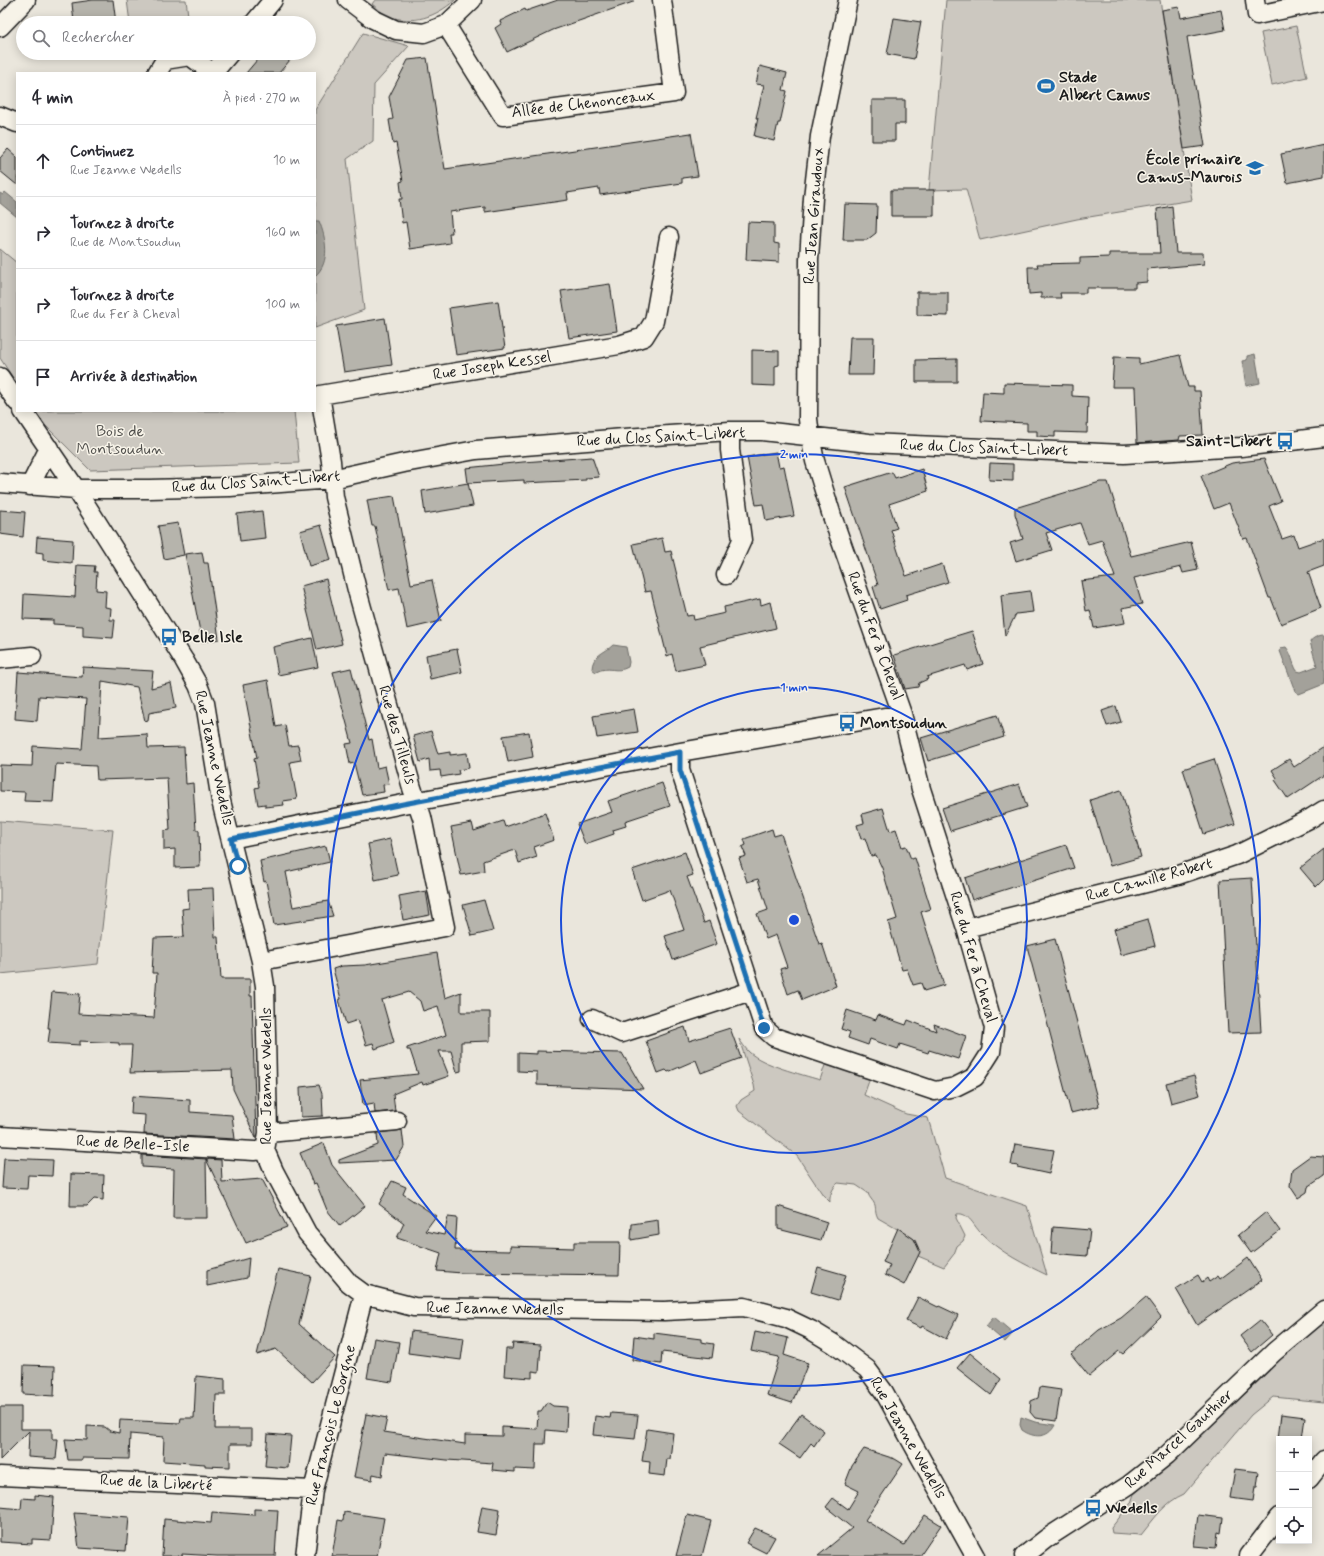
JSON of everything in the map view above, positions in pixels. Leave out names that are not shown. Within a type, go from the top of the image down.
[{"type":"street","points":[[0,26],[26,0]]},
{"type":"street","points":[[260,16],[273,0]]},
{"type":"street","points":[[348,0],[373,19],[396,30],[424,33],[446,26],[472,0]]},
{"type":"street","name":"Allée de Chenonceaux","points":[[446,26],[503,116],[674,93],[662,0]]},
{"type":"street","name":"Rue Jean Giraudoux","points":[[810,436],[807,391],[809,259],[813,198],[820,136],[848,0]]},
{"type":"street","points":[[1255,0],[1257,15],[1324,1]]},
{"type":"street","points":[[158,72],[165,60]]},
{"type":"street","points":[[195,60],[212,72]]},
{"type":"street","points":[[214,72],[224,60]]},
{"type":"street","points":[[0,116],[16,123]]},
{"type":"street","name":"Rue Joseph Kessel","points":[[332,479],[332,461],[320,395],[619,345],[644,337],[654,321],[669,237]]},
{"type":"street","points":[[0,377],[16,401]]},
{"type":"street","name":"Rue Jeanne Wedells","points":[[24,412],[76,489],[198,685],[205,703],[221,801],[261,961],[265,986],[267,1141],[274,1171],[307,1233],[349,1283],[364,1294],[414,1307],[664,1311],[744,1308],[786,1318],[811,1330],[834,1344],[867,1369],[884,1392],[975,1556]]},
{"type":"street","points":[[726,575],[742,540],[730,450],[730,431]]},
{"type":"street","name":"Rue du Clos Saint-Libert","points":[[0,483],[76,489],[230,487],[332,479],[404,463],[476,450],[730,431],[762,431],[870,443],[1124,454],[1241,446],[1324,436]]},
{"type":"street","name":"Rue du Fer à Cheval","points":[[680,752],[680,770],[764,1028],[774,1037],[935,1091],[955,1087],[975,1077],[991,1052],[994,1028],[966,928],[921,790],[902,714],[832,516],[815,461],[810,436]]},
{"type":"street","points":[[30,486],[49,448]]},
{"type":"street","name":"Rue des Tilleuls","points":[[261,961],[445,927],[422,817],[356,590],[334,497],[332,479]]},
{"type":"street","points":[[0,658],[32,656]]},
{"type":"street","points":[[231,839],[680,752],[902,714]]},
{"type":"street","name":"Rue Camille Robert","points":[[966,928],[1186,872],[1237,855],[1324,810]]},
{"type":"street","points":[[592,1019],[622,1033],[751,991]]},
{"type":"street","name":"Rue de Belle-Isle","points":[[0,1136],[254,1151],[267,1141],[397,1121]]},
{"type":"street","name":"Rue François Le Borgne","points":[[305,1556],[312,1490],[364,1294]]},
{"type":"street","name":"Rue Marcel Gauthier","points":[[1024,1556],[1048,1538],[1129,1485],[1167,1455],[1274,1352],[1324,1310]]},
{"type":"street","points":[[1312,1475],[1324,1460]]},
{"type":"street","name":"Rue de la Liberté","points":[[0,1476],[312,1490]]},
{"type":"street","points":[[1249,1556],[1276,1521]]},
{"type":"green space","points":[[127,0],[186,0],[188,16],[129,16]]},
{"type":"green space","points":[[375,0],[455,0],[448,6],[432,15],[424,18],[406,20],[397,19],[386,15],[372,4]]},
{"type":"green space","points":[[946,0],[1160,0],[1192,200],[1077,219],[980,240],[966,189],[929,190]]},
{"type":"green space","points":[[1296,26],[1307,77],[1272,85],[1261,33]]},
{"type":"green space","points":[[363,33],[409,46],[374,85],[373,141],[347,159],[364,310],[316,328],[316,108]]},
{"type":"green space","points":[[0,249],[16,262],[16,382],[0,358]]},
{"type":"green space","name":"Bois de Montsoudun","points":[[36,412],[294,412],[299,463],[90,470],[45,425]]},
{"type":"green space","points":[[0,821],[113,830],[98,964],[0,974]]},
{"type":"green space","points":[[739,1039],[755,1057],[782,1069],[802,1075],[820,1080],[826,1062],[870,1078],[864,1095],[906,1114],[928,1118],[945,1178],[1027,1206],[1047,1275],[1021,1262],[997,1247],[982,1234],[965,1215],[957,1214],[956,1218],[965,1236],[963,1241],[957,1246],[954,1254],[944,1267],[918,1256],[920,1251],[915,1240],[878,1218],[875,1205],[868,1193],[856,1185],[838,1183],[834,1187],[830,1197],[830,1202],[823,1195],[797,1156],[739,1111],[737,1106],[741,1100],[755,1091]]},
{"type":"green space","points":[[1324,1320],[1324,1402],[1273,1397],[1251,1415],[1184,1494],[1177,1497],[1165,1506],[1141,1535],[1112,1533],[1111,1528],[1131,1503],[1134,1494],[1167,1466],[1282,1355]]},
{"type":"shaded area","points":[[5,192],[16,201],[16,216],[0,203],[0,193],[3,195]]},
{"type":"shaded area","points":[[316,221],[319,221],[324,235],[326,250],[320,270],[316,275]]},
{"type":"shaded area","points":[[1255,354],[1260,383],[1246,386],[1242,361],[1247,360],[1247,356]]},
{"type":"shaded area","points":[[1324,635],[1324,684],[1299,694],[1295,691],[1280,651],[1281,648],[1286,647],[1297,671],[1301,672],[1317,666],[1310,642],[1316,637]]},
{"type":"shaded area","points":[[613,645],[626,647],[629,662],[628,667],[620,670],[605,669],[596,672],[592,669],[594,660]]},
{"type":"shaded area","points":[[994,1317],[1013,1333],[1005,1342],[986,1326]]},
{"type":"shaded area","points":[[1021,1417],[1035,1422],[1055,1425],[1048,1433],[1035,1436],[1022,1430],[1020,1425]]},
{"type":"building","points":[[93,0],[113,0],[115,16],[73,16],[72,3]]},
{"type":"building","points":[[558,0],[633,0],[633,2],[553,30],[507,52],[495,28],[501,24],[500,21],[525,9],[526,11]]},
{"type":"building","points":[[1179,7],[1181,18],[1221,10],[1225,30],[1187,37],[1205,146],[1184,149],[1162,10]]},
{"type":"building","points":[[894,18],[921,22],[914,59],[887,54]]},
{"type":"building","points":[[427,58],[445,169],[691,133],[698,176],[682,178],[682,183],[600,195],[599,188],[567,193],[568,200],[485,212],[485,207],[450,212],[452,233],[449,233],[450,243],[410,249],[406,222],[402,223],[399,199],[402,199],[400,182],[403,181],[396,143],[393,144],[389,120],[393,119],[389,97],[408,60]]},
{"type":"building","points":[[257,60],[290,60],[280,72],[247,72]]},
{"type":"building","points":[[760,66],[787,73],[783,90],[787,91],[780,123],[778,123],[774,141],[754,136],[758,118],[756,118],[764,85],[756,84]]},
{"type":"building","points":[[872,100],[905,100],[905,124],[895,124],[895,141],[872,141]]},
{"type":"building","points":[[1324,145],[1324,176],[1287,183],[1281,154]]},
{"type":"building","points":[[8,149],[16,156],[16,184],[0,171],[0,158]]},
{"type":"building","points":[[891,190],[934,190],[934,216],[891,216]]},
{"type":"building","points":[[845,204],[877,205],[876,233],[867,240],[843,240]]},
{"type":"building","points":[[1172,206],[1176,253],[1203,253],[1204,264],[1147,269],[1147,282],[1135,283],[1135,288],[1086,288],[1086,293],[1060,293],[1061,298],[1041,298],[1041,293],[1029,294],[1028,267],[1038,267],[1037,264],[1080,263],[1080,258],[1109,257],[1109,253],[1160,253],[1157,209]]},
{"type":"building","points":[[748,222],[774,223],[774,243],[779,244],[779,262],[746,260]]},
{"type":"building","points":[[610,284],[617,331],[569,338],[561,291]]},
{"type":"building","points":[[917,292],[948,292],[948,316],[917,315]]},
{"type":"building","points":[[498,301],[505,348],[456,355],[449,308]]},
{"type":"building","points":[[385,318],[392,365],[344,372],[336,326]]},
{"type":"building","points":[[850,337],[874,337],[873,375],[848,375]]},
{"type":"building","points":[[752,350],[779,351],[779,365],[775,366],[775,386],[752,385]]},
{"type":"building","points":[[1180,355],[1188,387],[1194,387],[1194,391],[1200,391],[1203,435],[1180,436],[1179,440],[1137,443],[1135,387],[1112,387],[1114,357],[1139,358],[1139,364]]},
{"type":"building","points":[[957,359],[957,382],[916,382],[916,360]]},
{"type":"building","points":[[1004,383],[1072,385],[1072,396],[1088,397],[1087,433],[1055,432],[1055,437],[1037,436],[1037,431],[1027,431],[1027,423],[981,421],[983,392],[1004,393]]},
{"type":"building","points":[[776,452],[779,467],[784,466],[794,516],[766,521],[763,504],[756,505],[747,457]]},
{"type":"building","points":[[592,457],[599,477],[586,478],[586,480],[524,483],[524,480],[468,483],[466,468]]},
{"type":"building","points":[[1264,459],[1281,501],[1269,506],[1282,539],[1294,535],[1298,547],[1324,538],[1324,566],[1308,572],[1321,608],[1281,624],[1271,598],[1269,598],[1247,538],[1243,539],[1229,503],[1214,509],[1201,476],[1232,463]]},
{"type":"building","points":[[990,463],[1013,464],[1013,481],[989,480]]},
{"type":"building","points":[[922,469],[928,491],[889,504],[897,528],[891,530],[906,576],[942,564],[948,582],[906,595],[907,600],[880,609],[873,587],[878,585],[845,487],[892,472],[895,478]]},
{"type":"building","points":[[1100,482],[1108,482],[1131,556],[1191,542],[1198,570],[1183,573],[1181,567],[1134,578],[1142,604],[1122,608],[1125,623],[1094,628],[1090,610],[1086,611],[1081,581],[1115,577],[1102,540],[1088,544],[1080,523],[1046,533],[1052,550],[1016,561],[1010,543],[1023,539],[1015,514],[1015,508]]},
{"type":"building","points":[[468,483],[473,506],[425,514],[422,491]]},
{"type":"building","points":[[394,496],[411,584],[432,580],[441,621],[407,629],[399,588],[389,590],[375,526],[372,526],[367,500]]},
{"type":"building","points":[[0,510],[25,512],[23,537],[0,534]]},
{"type":"building","points":[[262,511],[265,538],[240,541],[237,514]]},
{"type":"building","points":[[178,523],[184,555],[164,559],[158,526]]},
{"type":"building","points":[[321,525],[331,560],[309,566],[300,531]]},
{"type":"building","points":[[37,537],[73,540],[72,563],[43,560],[43,553],[36,552]]},
{"type":"building","points":[[662,538],[665,552],[671,551],[687,616],[693,615],[694,620],[725,613],[724,607],[760,599],[761,605],[770,602],[776,628],[700,646],[705,665],[676,671],[672,654],[667,656],[651,591],[645,592],[633,544]]},
{"type":"building","points":[[202,552],[204,563],[208,563],[219,639],[202,642],[185,554]]},
{"type":"building","points":[[77,565],[95,566],[94,572],[97,572],[96,590],[106,591],[105,607],[111,608],[110,620],[115,620],[113,638],[83,636],[83,626],[53,624],[53,620],[23,619],[24,594],[75,597]]},
{"type":"building","points":[[326,579],[342,644],[317,650],[301,586]]},
{"type":"building","points":[[1030,591],[1033,612],[1016,614],[1005,636],[1001,595]]},
{"type":"building","points":[[972,631],[983,664],[967,670],[965,665],[927,677],[928,679],[919,683],[918,687],[905,689],[894,655]]},
{"type":"building","points":[[312,638],[318,667],[278,675],[273,647]]},
{"type":"building","points":[[457,649],[462,672],[430,679],[426,655]]},
{"type":"building","points":[[83,667],[153,671],[151,688],[171,683],[176,708],[149,713],[148,720],[145,721],[137,687],[102,681],[99,737],[147,734],[148,748],[184,747],[186,784],[193,783],[196,830],[199,830],[200,867],[175,868],[175,849],[164,850],[164,831],[170,830],[167,778],[97,780],[96,766],[56,764],[53,802],[24,801],[25,792],[0,791],[0,765],[32,766],[33,746],[82,749],[86,699],[39,696],[37,721],[15,719],[18,672],[82,677]]},
{"type":"building","points":[[351,668],[369,740],[372,739],[377,768],[385,766],[389,784],[383,785],[384,792],[362,795],[354,763],[350,764],[346,744],[352,743],[333,672]]},
{"type":"building","points":[[268,680],[276,727],[285,725],[289,746],[298,745],[301,760],[290,762],[297,799],[283,801],[284,805],[265,807],[265,804],[258,805],[255,788],[259,787],[254,759],[257,758],[243,685]]},
{"type":"building","points":[[1116,706],[1121,722],[1107,726],[1102,711]]},
{"type":"building","points":[[634,709],[638,732],[597,738],[593,716]]},
{"type":"building","points":[[997,715],[1004,737],[928,761],[921,738]]},
{"type":"building","points":[[431,731],[438,754],[450,752],[450,755],[467,753],[469,768],[458,770],[459,774],[441,777],[440,770],[430,771],[429,759],[420,762],[413,736]]},
{"type":"building","points":[[529,732],[533,757],[508,762],[503,736]]},
{"type":"building","points":[[1324,747],[1324,775],[1288,799],[1275,780],[1277,778],[1272,770],[1289,759],[1294,767]]},
{"type":"building","points":[[1214,759],[1235,824],[1204,834],[1183,769]]},
{"type":"building","points":[[662,783],[670,806],[625,821],[626,826],[613,830],[614,834],[585,844],[577,824],[612,812],[608,801]]},
{"type":"building","points":[[1019,784],[1027,807],[950,831],[942,808]]},
{"type":"building","points":[[1121,790],[1141,857],[1110,866],[1090,800]]},
{"type":"building","points":[[883,808],[890,831],[896,829],[902,847],[906,846],[911,859],[915,858],[931,909],[921,912],[944,985],[924,991],[921,983],[913,985],[907,969],[902,970],[888,922],[897,919],[882,868],[876,855],[871,856],[865,838],[861,839],[857,825],[864,823],[862,814]]},
{"type":"building","points":[[545,813],[554,840],[534,847],[537,857],[519,863],[515,850],[483,861],[484,871],[461,875],[451,827],[472,823],[474,831],[503,821],[505,827]]},
{"type":"building","points":[[772,829],[774,836],[781,834],[819,944],[822,943],[836,986],[802,1000],[798,990],[788,994],[780,969],[787,967],[776,935],[766,939],[757,914],[768,910],[758,879],[747,882],[739,858],[746,856],[742,847],[746,845],[744,839]]},
{"type":"building","points":[[390,839],[398,875],[375,880],[368,844]]},
{"type":"building","points":[[1066,845],[1074,868],[972,900],[965,878]]},
{"type":"building","points":[[326,846],[330,862],[286,872],[293,907],[328,901],[333,916],[274,925],[266,881],[264,882],[260,861]]},
{"type":"building","points":[[1324,849],[1324,879],[1316,887],[1300,868]]},
{"type":"building","points":[[685,852],[693,875],[687,877],[704,923],[709,921],[717,944],[673,960],[665,936],[684,930],[670,890],[642,900],[632,870]]},
{"type":"building","points":[[1252,878],[1261,1032],[1228,1033],[1220,880]]},
{"type":"building","points":[[213,888],[215,937],[218,937],[221,979],[250,979],[250,996],[252,996],[256,1138],[233,1089],[232,1070],[130,1073],[132,1045],[80,1041],[80,1045],[48,1043],[52,992],[80,994],[78,1014],[154,1018],[157,973],[152,973],[154,938],[184,937],[182,909],[189,908],[188,889]]},
{"type":"building","points":[[426,891],[430,915],[403,920],[399,896]]},
{"type":"building","points":[[484,900],[493,931],[472,936],[463,905]]},
{"type":"building","points":[[1148,919],[1155,946],[1121,955],[1114,929]]},
{"type":"building","points":[[1055,939],[1099,1106],[1071,1113],[1027,946]]},
{"type":"building","points":[[437,953],[445,998],[461,992],[461,1012],[490,1012],[490,1041],[461,1042],[461,1071],[457,1072],[451,1051],[439,1051],[449,1076],[423,1085],[422,1082],[393,1094],[395,1111],[375,1113],[374,1103],[363,1105],[360,1080],[418,1074],[410,1050],[407,1050],[407,1048],[446,1035],[438,1006],[423,1011],[420,1001],[409,992],[382,1000],[394,1042],[375,1049],[373,1043],[366,1045],[358,1020],[346,1024],[339,1000],[341,999],[333,969],[342,966],[365,965]]},
{"type":"building","points":[[847,1010],[876,1020],[878,1015],[906,1025],[908,1020],[936,1031],[934,1024],[966,1036],[958,1059],[929,1050],[928,1053],[900,1044],[898,1049],[870,1039],[868,1045],[848,1038],[850,1032],[841,1029]]},
{"type":"building","points":[[685,1027],[689,1041],[730,1028],[741,1058],[701,1073],[696,1060],[668,1072],[666,1070],[658,1073],[646,1041]]},
{"type":"building","points":[[537,1051],[622,1053],[643,1089],[537,1085],[537,1072],[518,1071],[518,1053],[537,1054]]},
{"type":"building","points":[[1194,1076],[1200,1095],[1171,1103],[1166,1083]]},
{"type":"building","points":[[319,1085],[322,1094],[323,1116],[301,1117],[300,1087]]},
{"type":"building","points":[[132,1096],[190,1100],[190,1112],[232,1115],[235,1139],[144,1134],[145,1115],[131,1114]]},
{"type":"building","points":[[402,1130],[404,1147],[396,1160],[339,1163],[339,1160],[378,1145],[377,1133]]},
{"type":"building","points":[[324,1143],[332,1165],[365,1206],[340,1226],[327,1210],[316,1183],[313,1184],[300,1153]]},
{"type":"building","points":[[1015,1144],[1054,1150],[1049,1174],[1011,1165]]},
{"type":"building","points":[[142,1155],[206,1159],[207,1218],[173,1218],[174,1169],[142,1167]]},
{"type":"building","points":[[1310,1156],[1324,1157],[1324,1176],[1308,1187],[1307,1192],[1298,1198],[1290,1186],[1292,1169]]},
{"type":"building","points":[[4,1158],[53,1160],[52,1176],[28,1175],[27,1189],[2,1188]]},
{"type":"building","points":[[206,1159],[221,1160],[222,1182],[262,1179],[287,1227],[246,1243]]},
{"type":"building","points":[[71,1174],[104,1175],[103,1200],[94,1199],[87,1206],[70,1206]]},
{"type":"building","points":[[392,1181],[406,1187],[403,1194],[436,1216],[425,1231],[444,1235],[448,1217],[457,1218],[455,1250],[510,1251],[510,1246],[574,1248],[574,1242],[620,1242],[619,1275],[462,1273],[437,1271],[441,1253],[397,1238],[404,1223],[379,1204]]},
{"type":"building","points":[[778,1206],[827,1222],[821,1240],[778,1229]]},
{"type":"building","points":[[1266,1212],[1280,1231],[1251,1253],[1238,1235]]},
{"type":"building","points":[[658,1220],[659,1235],[631,1240],[632,1224]]},
{"type":"building","points":[[1053,1227],[1090,1230],[1087,1256],[1051,1253]]},
{"type":"building","points":[[898,1228],[914,1239],[920,1252],[904,1285],[885,1275],[890,1265],[883,1262]]},
{"type":"building","points":[[249,1258],[247,1278],[207,1286],[207,1270]]},
{"type":"building","points":[[1248,1258],[1262,1280],[1197,1325],[1176,1289],[1198,1275],[1202,1282],[1207,1278],[1209,1282],[1218,1276],[1220,1279]]},
{"type":"building","points":[[818,1267],[846,1275],[838,1300],[811,1292]]},
{"type":"building","points":[[278,1269],[311,1276],[299,1324],[335,1357],[312,1382],[276,1349],[257,1355]]},
{"type":"building","points":[[918,1297],[958,1315],[946,1339],[922,1326],[921,1328],[906,1321]]},
{"type":"building","points":[[1146,1297],[1161,1317],[1123,1354],[1119,1351],[1089,1376],[1071,1354],[1099,1330],[1121,1318]]},
{"type":"building","points":[[1260,1320],[1272,1335],[1252,1352],[1240,1336]]},
{"type":"building","points":[[411,1331],[464,1338],[461,1360],[408,1353]]},
{"type":"building","points":[[755,1332],[788,1338],[784,1355],[808,1363],[792,1403],[767,1395],[779,1357],[751,1351]]},
{"type":"building","points":[[654,1333],[701,1339],[701,1342],[714,1344],[712,1358],[662,1352],[661,1364],[632,1360],[634,1336],[654,1339]]},
{"type":"building","points":[[374,1338],[399,1342],[392,1382],[367,1378]]},
{"type":"building","points":[[513,1343],[541,1345],[539,1372],[532,1371],[532,1378],[504,1376],[506,1349],[512,1349]]},
{"type":"building","points":[[970,1353],[1001,1379],[991,1395],[957,1368]]},
{"type":"building","points":[[24,1365],[55,1366],[54,1396],[23,1394]]},
{"type":"building","points":[[196,1376],[225,1379],[225,1395],[216,1395],[215,1429],[252,1429],[252,1444],[230,1444],[230,1467],[205,1466],[205,1464],[163,1461],[164,1437],[130,1434],[129,1459],[82,1458],[82,1460],[68,1460],[65,1439],[87,1440],[87,1426],[105,1427],[110,1431],[119,1433],[120,1420],[180,1423],[181,1418],[194,1418]]},
{"type":"building","points":[[1040,1387],[1061,1390],[1056,1421],[1035,1418],[1030,1412],[1031,1401],[1038,1398]]},
{"type":"building","points":[[547,1402],[553,1406],[567,1407],[566,1432],[546,1430],[545,1444],[536,1444],[535,1470],[515,1469],[515,1472],[492,1470],[493,1463],[447,1460],[385,1453],[382,1476],[373,1474],[372,1480],[354,1477],[366,1414],[387,1418],[384,1432],[465,1444],[465,1435],[502,1436],[502,1427],[537,1429],[538,1411],[541,1411]]},
{"type":"building","points":[[0,1407],[21,1407],[21,1429],[52,1429],[52,1439],[58,1439],[56,1459],[28,1457],[29,1431],[0,1460]]},
{"type":"building","points":[[611,1413],[638,1415],[635,1439],[593,1435],[595,1416],[610,1418]]},
{"type":"building","points":[[801,1414],[824,1431],[814,1446],[811,1443],[800,1458],[779,1444]]},
{"type":"building","points":[[1281,1414],[1305,1417],[1302,1436],[1278,1436]]},
{"type":"building","points":[[647,1429],[673,1433],[670,1459],[667,1459],[665,1476],[649,1474],[650,1462],[642,1461]]},
{"type":"building","points":[[268,1434],[291,1436],[288,1468],[265,1466]]},
{"type":"building","points":[[864,1449],[895,1459],[903,1464],[865,1520],[904,1545],[925,1515],[941,1525],[920,1556],[818,1556],[852,1528],[826,1507],[833,1498],[848,1509],[859,1491],[845,1484],[852,1466]]},
{"type":"building","points":[[1235,1469],[1259,1472],[1253,1501],[1230,1498]]},
{"type":"building","points":[[35,1495],[54,1497],[51,1540],[32,1539],[32,1544],[0,1542],[0,1507],[21,1509],[22,1498],[35,1499]]},
{"type":"building","points":[[482,1506],[500,1509],[496,1535],[477,1532]]},
{"type":"building","points":[[254,1509],[278,1510],[275,1556],[217,1556],[182,1554],[182,1556],[162,1556],[164,1519],[211,1523],[212,1512],[254,1515]]},
{"type":"building","points":[[344,1512],[384,1518],[377,1556],[332,1556],[338,1520],[343,1521]]},
{"type":"building","points":[[74,1513],[129,1517],[126,1551],[79,1548]]},
{"type":"building","points":[[687,1515],[711,1521],[702,1556],[676,1556]]},
{"type":"building","points":[[1198,1515],[1223,1518],[1221,1533],[1218,1532],[1216,1548],[1194,1546]]},
{"type":"building","points":[[755,1528],[775,1537],[766,1553],[746,1543]]},
{"type":"place","name":"Stade Albert Camus","points":[[1046,86]]},
{"type":"place","name":"École primaire Camus-Maurois","points":[[1255,168]]},
{"type":"place","name":"Saint-Libert","points":[[1285,441]]},
{"type":"place","name":"Belle Isle","points":[[169,637]]},
{"type":"place","name":"Montsoudun","points":[[847,723]]},
{"type":"place","name":"Wedells","points":[[1093,1508]]},
{"type":"route","points":[[238,866],[231,839],[248,837],[403,804],[680,752],[680,770],[764,1028]]}]
